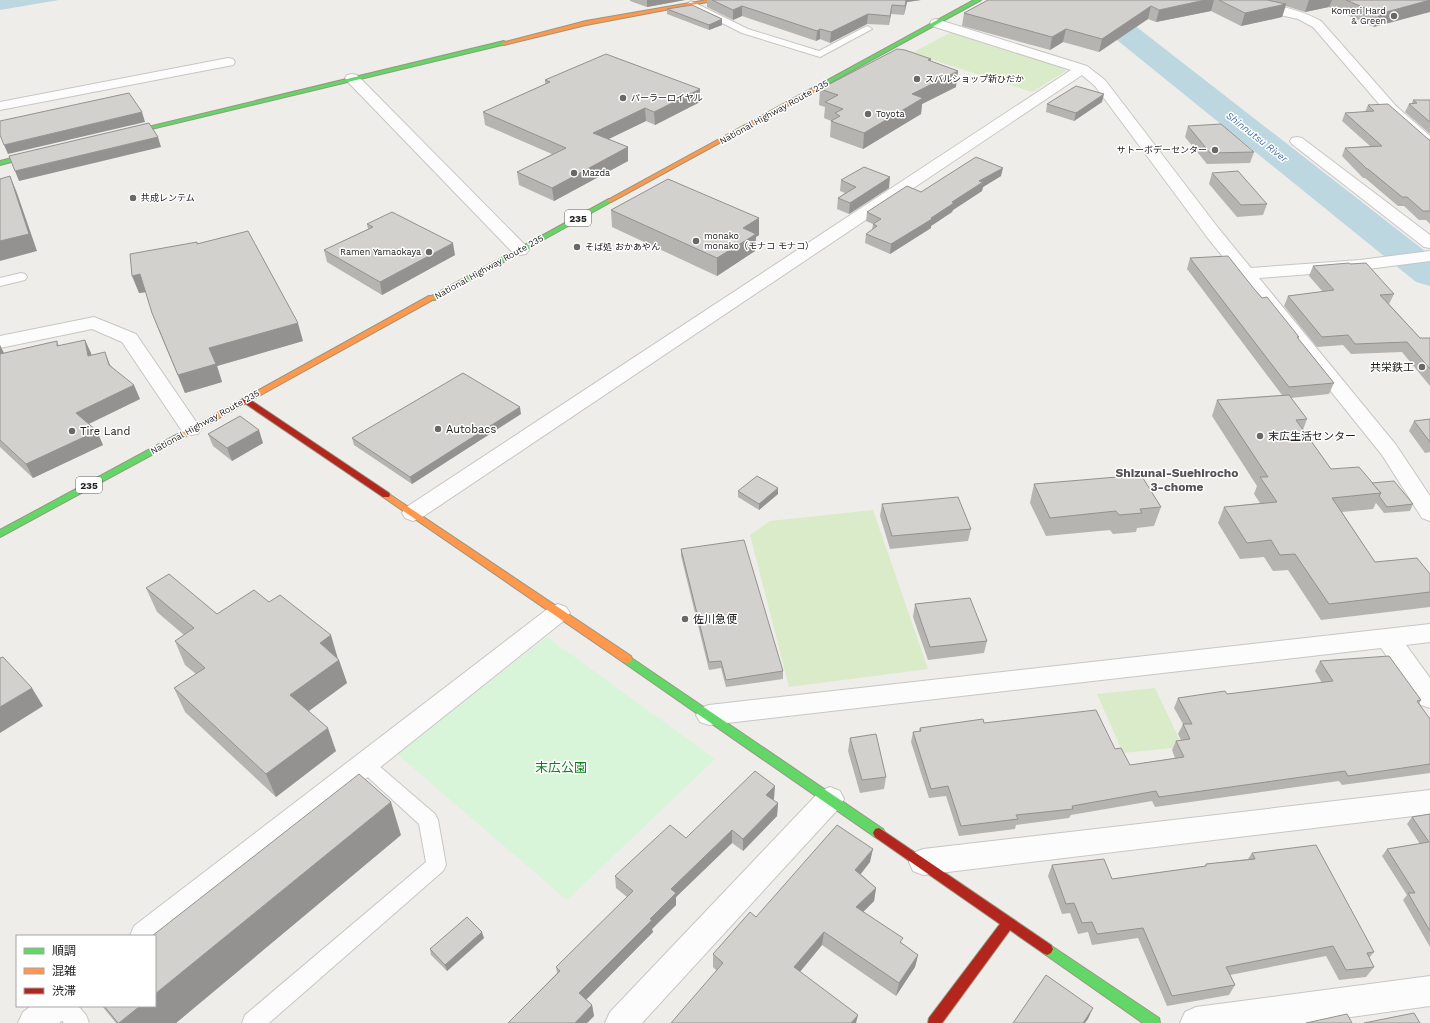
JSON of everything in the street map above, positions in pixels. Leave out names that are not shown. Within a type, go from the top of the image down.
[{"type":"main road","points":[[115,135],[592,22],[715,0]]},
{"type":"main road","name":"National Highway Route 235","points":[[0,534],[978,0]]},
{"type":"main road","points":[[0,163],[46,152]]},
{"type":"main road","points":[[246,400],[413,513],[558,614],[709,715],[1154,1023]]},
{"type":"main road","points":[[934,1023],[1008,923]]},
{"type":"street","points":[[1230,0],[1302,16],[1317,24],[1391,109],[1430,144]]},
{"type":"street","points":[[936,23],[1082,69],[1100,83],[1213,233],[1389,450],[1430,513]]},
{"type":"street","points":[[0,106],[228,62]]},
{"type":"street","points":[[413,513],[1082,69]]},
{"type":"street","points":[[352,78],[520,250]]},
{"type":"street","points":[[1297,141],[1430,252]]},
{"type":"street","points":[[1247,274],[1394,261],[1430,252]]},
{"type":"street","points":[[0,342],[94,324],[129,338],[191,430]]},
{"type":"street","points":[[146,935],[558,614]]},
{"type":"street","points":[[709,715],[1430,632]]},
{"type":"street","points":[[1387,637],[1430,698]]},
{"type":"street","points":[[621,1023],[830,799]]},
{"type":"street","points":[[923,862],[1430,802]]},
{"type":"street","points":[[1196,1023],[1430,991]]},
{"type":"street","points":[[34,1023],[55,1007]]},
{"type":"lane","points":[[691,4],[746,31],[820,54],[868,29]]},
{"type":"lane","points":[[0,282],[21,277]]},
{"type":"lane","points":[[253,1023],[436,865],[428,820],[365,764]]},
{"type":"lane","points":[[65,1007],[78,1023]]},
{"type":"green space","points":[[953,31],[1064,66],[1066,71],[1032,92],[912,53]]},
{"type":"green space","points":[[873,510],[928,669],[789,687],[750,535],[770,521]]},
{"type":"green space","name":"末広公園","points":[[547,637],[715,759],[567,900],[397,754]]},
{"type":"green space","points":[[1155,688],[1183,747],[1123,753],[1097,694]]},
{"type":"water","points":[[0,0],[59,0],[0,10]]},
{"type":"building","points":[[712,0],[906,0],[905,6],[892,5],[890,16],[868,14],[831,32],[820,29],[817,31],[742,6],[733,10]]},
{"type":"building","points":[[988,0],[1205,0],[1159,10],[1151,6],[1102,39],[1066,29],[1052,37],[964,13]]},
{"type":"building","points":[[1219,0],[1267,0],[1286,4],[1245,13]]},
{"type":"building","points":[[1346,0],[1430,0],[1379,14]]},
{"type":"building","points":[[692,5],[722,19],[709,25],[667,9]]},
{"type":"building","points":[[897,49],[905,50],[931,59],[928,60],[958,71],[912,94],[923,98],[864,133],[831,121],[840,116],[835,113],[843,109],[825,102],[838,95],[820,89]]},
{"type":"building","points":[[606,54],[700,89],[654,112],[645,108],[593,133],[628,147],[552,188],[517,172],[566,148],[483,112],[550,82],[545,80]]},
{"type":"building","points":[[1076,86],[1104,94],[1076,113],[1047,104]]},
{"type":"building","points":[[129,93],[142,112],[4,145],[0,135],[0,121]]},
{"type":"building","points":[[1413,100],[1430,100],[1430,122],[1409,104],[1417,103]]},
{"type":"building","points":[[1388,104],[1430,140],[1430,211],[1423,211],[1407,197],[1402,197],[1367,169],[1345,148],[1382,146],[1345,113],[1374,111],[1368,105]]},
{"type":"building","points":[[149,123],[158,137],[15,171],[9,156]]},
{"type":"building","points":[[1221,124],[1254,152],[1210,153],[1188,126]]},
{"type":"building","points":[[976,157],[1003,168],[979,181],[983,182],[952,202],[954,203],[931,218],[932,219],[891,244],[866,234],[877,226],[873,224],[881,219],[867,212],[907,186],[921,192]]},
{"type":"building","points":[[864,167],[890,177],[850,203],[838,198],[856,187],[841,180]]},
{"type":"building","points":[[1238,171],[1267,204],[1241,205],[1212,173]]},
{"type":"building","points":[[10,176],[29,234],[0,241],[0,179]]},
{"type":"building","name":"monako monako（モナコ モナコ）","points":[[668,179],[759,218],[743,228],[756,234],[717,258],[611,210]]},
{"type":"building","points":[[392,212],[453,243],[380,282],[324,250],[373,227],[367,224]]},
{"type":"building","points":[[248,231],[298,323],[209,348],[216,364],[178,375],[152,313],[140,274],[132,276],[130,254],[197,242],[197,244]]},
{"type":"building","points":[[1228,256],[1262,298],[1267,297],[1334,383],[1289,387],[1190,258]]},
{"type":"building","points":[[1366,263],[1394,294],[1380,295],[1420,338],[1430,338],[1430,369],[1407,342],[1355,344],[1348,335],[1322,337],[1288,296],[1334,290],[1313,266]]},
{"type":"building","points":[[85,340],[88,356],[105,352],[109,365],[134,385],[76,413],[97,431],[26,464],[0,440],[0,354],[57,341],[57,346]]},
{"type":"building","name":"Autobacs","points":[[463,373],[520,407],[410,477],[352,438]]},
{"type":"building","points":[[1289,395],[1307,419],[1296,420],[1331,469],[1359,467],[1381,493],[1332,498],[1375,562],[1417,558],[1430,574],[1430,592],[1329,604],[1295,554],[1280,555],[1271,540],[1247,543],[1224,507],[1277,502],[1260,477],[1268,477],[1217,400]]},
{"type":"building","points":[[240,416],[259,430],[227,448],[208,434]]},
{"type":"building","points":[[1430,419],[1430,442],[1414,421]]},
{"type":"building","points":[[1141,475],[1161,507],[1140,509],[1142,513],[1119,515],[1116,511],[1050,518],[1034,484]]},
{"type":"building","points":[[757,476],[778,488],[759,504],[738,491]]},
{"type":"building","points":[[1394,481],[1413,504],[1387,507],[1379,496],[1381,493],[1372,483]]},
{"type":"building","points":[[958,497],[971,529],[892,536],[882,504]]},
{"type":"building","points":[[744,540],[783,671],[726,680],[721,661],[709,662],[681,549]]},
{"type":"building","points":[[169,574],[217,614],[254,590],[269,602],[280,595],[331,635],[320,643],[339,660],[290,695],[328,728],[266,774],[174,688],[205,668],[175,641],[194,628],[146,588]]},
{"type":"building","points":[[970,598],[987,641],[930,647],[915,604]]},
{"type":"building","points":[[1389,656],[1421,700],[1417,701],[1430,719],[1430,764],[1348,776],[1345,771],[1159,797],[1156,791],[1072,806],[1073,809],[1016,815],[1018,819],[961,826],[948,786],[931,789],[913,732],[921,731],[920,728],[983,719],[984,723],[1096,710],[1115,749],[1121,748],[1130,765],[1184,757],[1176,741],[1190,739],[1183,724],[1192,724],[1178,698],[1225,691],[1227,694],[1333,681],[1320,661]]},
{"type":"building","points":[[3,657],[32,688],[0,707],[0,658]]},
{"type":"building","points":[[876,734],[886,777],[862,780],[850,738]]},
{"type":"building","points":[[755,771],[775,786],[766,795],[778,803],[743,839],[732,830],[671,889],[676,893],[650,919],[652,920],[579,993],[592,1005],[575,1023],[508,1023],[560,971],[556,967],[633,891],[615,876],[670,825],[686,838]]},
{"type":"building","points":[[359,774],[391,802],[156,993],[156,935],[153,935]]},
{"type":"building","points":[[1430,814],[1430,931],[1408,893],[1415,893],[1387,849],[1429,842],[1412,817]]},
{"type":"building","points":[[837,825],[873,849],[855,870],[876,888],[856,907],[903,938],[900,942],[918,955],[899,983],[824,932],[794,967],[858,1015],[851,1023],[671,1023],[723,963],[713,954],[750,912],[756,917]]},
{"type":"building","points":[[1316,845],[1374,952],[1367,953],[1374,967],[1346,970],[1333,946],[1226,967],[1235,985],[1172,996],[1143,928],[1097,934],[1092,922],[1082,923],[1074,903],[1066,904],[1052,865],[1104,859],[1112,879],[1206,866],[1206,864],[1255,859],[1252,853]]},
{"type":"building","points":[[467,917],[482,932],[445,965],[430,949]]},
{"type":"building","points":[[1046,975],[1093,1008],[1083,1023],[1013,1023]]},
{"type":"building","points":[[105,1007],[139,1007],[119,1023]]},
{"type":"building","points":[[1414,1013],[1420,1023],[1364,1023]]},
{"type":"building","points":[[1347,1014],[1352,1023],[1306,1023]]},
{"type":"waterway","name":"Shinnutsu River","points":[[1085,0],[1430,274]]},
{"type":"traffic: fast","points":[[820,86],[978,0]]},
{"type":"traffic: fast","points":[[122,134],[504,43]]},
{"type":"traffic: fast","points":[[0,163],[40,153]]},
{"type":"traffic: fast","points":[[432,298],[609,201]]},
{"type":"traffic: fast","points":[[0,534],[178,437]]},
{"type":"traffic: fast","points":[[627,659],[879,833]]},
{"type":"traffic: fast","points":[[1047,949],[1154,1023]]},
{"type":"traffic: slow","points":[[504,43],[586,23],[715,0]]},
{"type":"traffic: slow","points":[[609,201],[820,86]]},
{"type":"traffic: slow","points":[[178,437],[432,298]]},
{"type":"traffic: slow","points":[[386,495],[627,659]]},
{"type":"traffic: jam","points":[[246,400],[386,495]]},
{"type":"traffic: jam","points":[[879,833],[1047,949]]},
{"type":"traffic: jam","points":[[934,1023],[1008,923]]},
{"type":"place","name":"Komeri Hard & Green","points":[[1394,16]]},
{"type":"place","name":"スバルショップ新ひだか","points":[[917,79]]},
{"type":"place","name":"パーラーロイヤル","points":[[623,98]]},
{"type":"place","name":"Toyota","points":[[868,114]]},
{"type":"place","name":"サトーボデーセンター","points":[[1215,150]]},
{"type":"place","name":"Mazda","points":[[574,173]]},
{"type":"place","name":"共成レンテム","points":[[133,198]]},
{"type":"place","name":"monako monako（モナコ モナコ）","points":[[696,241]]},
{"type":"place","name":"そば処 おかあやん","points":[[577,247]]},
{"type":"place","name":"Ramen Yamaokaya","points":[[429,252]]},
{"type":"place","name":"共栄鉄工","points":[[1422,367]]},
{"type":"place","name":"Autobacs","points":[[438,429]]},
{"type":"place","name":"Tire Land","points":[[72,431]]},
{"type":"place","name":"末広生活センター","points":[[1260,436]]},
{"type":"place","name":"佐川急便","points":[[685,619]]},
{"type":"district","name":"Shizunai-Suehirocho 3-chome","points":[[1177,480]]}]
